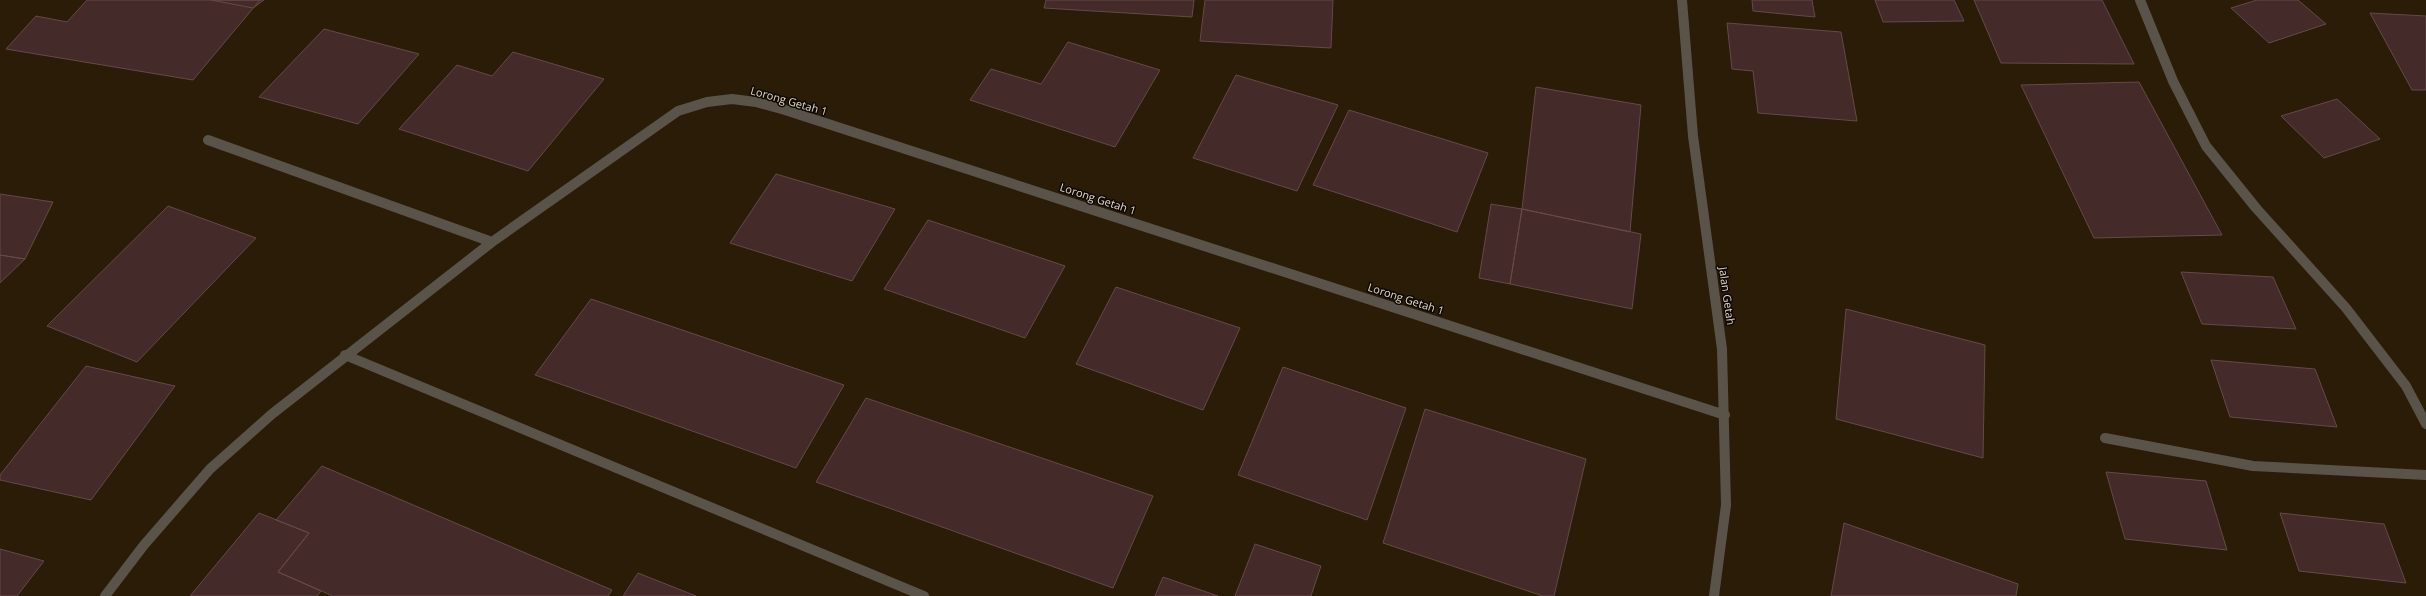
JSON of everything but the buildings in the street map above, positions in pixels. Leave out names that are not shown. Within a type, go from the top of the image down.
[{"type":"street","name":"Jalan Getah","points":[[1682,0],[1693,136],[1722,349],[1725,415],[1726,505],[1714,596]]},
{"type":"street","points":[[2140,0],[2173,81],[2206,146],[2256,208],[2346,308],[2406,386],[2426,424]]},
{"type":"street","name":"Lorong Getah 1","points":[[105,596],[144,545],[210,470],[272,414],[345,354],[492,242],[678,111],[699,103],[721,98],[751,100],[1725,415]]},
{"type":"street","points":[[208,140],[492,242]]},
{"type":"street","points":[[345,354],[924,596]]},
{"type":"street","points":[[2105,438],[2253,466],[2426,475]]}]
